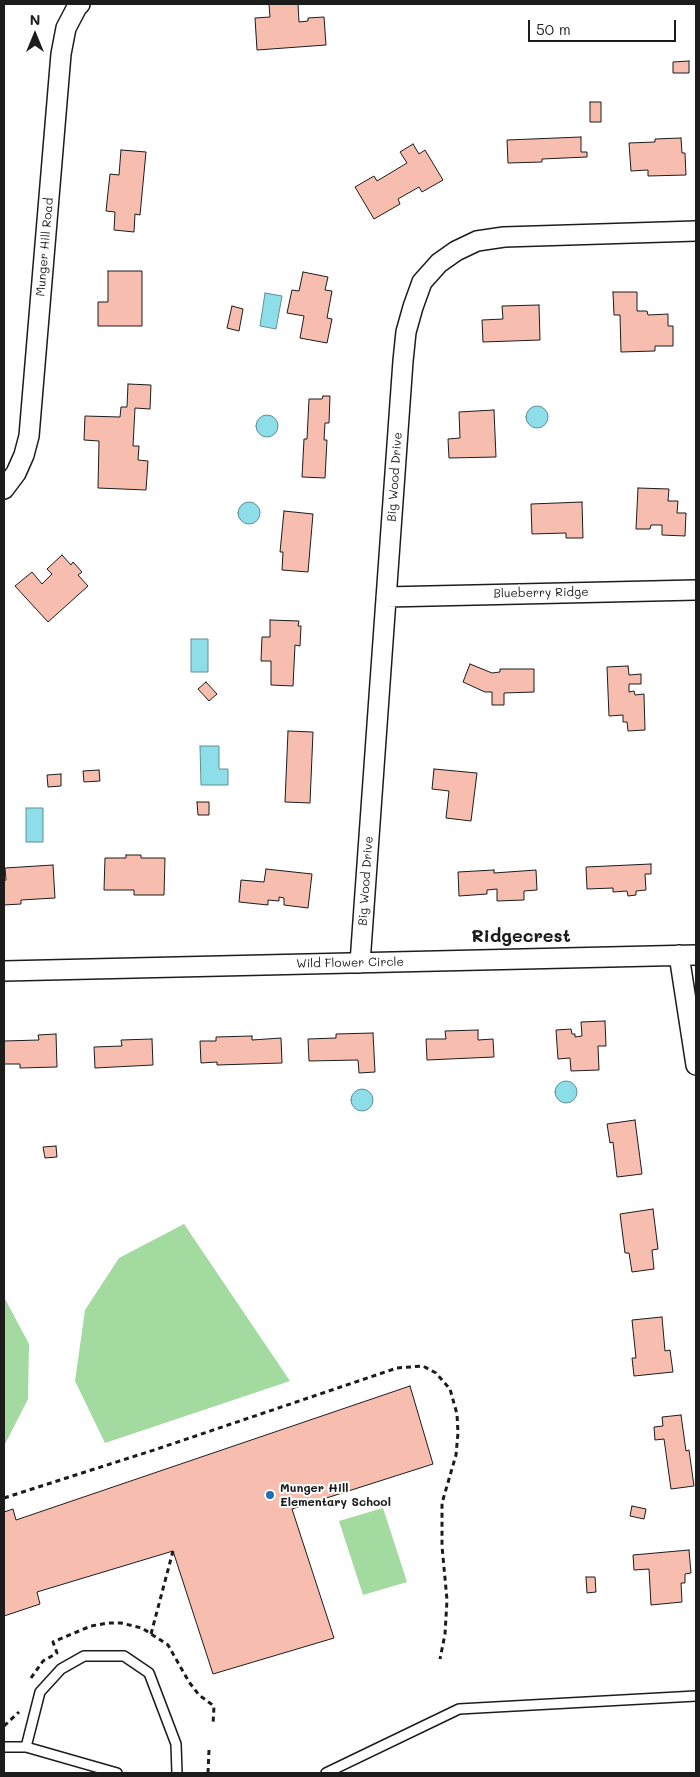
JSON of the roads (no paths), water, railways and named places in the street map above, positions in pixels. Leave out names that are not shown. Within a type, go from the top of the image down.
[{"type":"street","name":"Munger Hill Road","points":[[4,488],[16,473],[24,455],[29,436],[61,54],[66,28],[80,4]]},
{"type":"street","name":"Big Wood Drive","points":[[360,963],[403,361],[406,332],[422,282],[439,263],[456,251],[477,241],[504,237],[696,231]]},
{"type":"street","name":"Blueberry Ridge","points":[[386,597],[696,590]]},
{"type":"street","name":"Wild Flower Circle","points":[[4,971],[688,955]]},
{"type":"street","points":[[688,955],[696,1065]]},
{"type":"lane","points":[[26,1747],[40,1692],[61,1669],[84,1656],[124,1656],[149,1673],[176,1744],[177,1773]]},
{"type":"lane","points":[[326,1773],[459,1709],[696,1696]]},
{"type":"lane","points":[[4,1747],[26,1747],[117,1773]]},
{"type":"water","points":[[265,293],[282,296],[276,329],[260,326]]},
{"type":"water","points":[[537,406],[545,409],[548,417],[545,425],[537,428],[529,425],[526,417],[529,409]]},
{"type":"water","points":[[267,415],[275,418],[278,426],[275,434],[267,437],[259,434],[256,426],[259,418]]},
{"type":"water","points":[[249,502],[257,505],[260,513],[257,521],[249,524],[241,521],[238,513],[241,505]]},
{"type":"water","points":[[191,639],[208,639],[208,672],[191,672]]},
{"type":"water","points":[[200,746],[219,746],[219,769],[228,769],[228,785],[201,785]]},
{"type":"water","points":[[26,808],[43,808],[43,842],[26,842]]},
{"type":"water","points":[[566,1081],[574,1084],[577,1092],[574,1100],[566,1103],[558,1100],[555,1092],[558,1084]]},
{"type":"water","points":[[362,1089],[370,1092],[373,1100],[370,1108],[362,1111],[354,1108],[351,1100],[354,1092]]},
{"type":"place","name":"Munger Hill Elementary School","points":[[270,1495]]},
{"type":"district","name":"Ridgecrest","points":[[521,936]]}]
